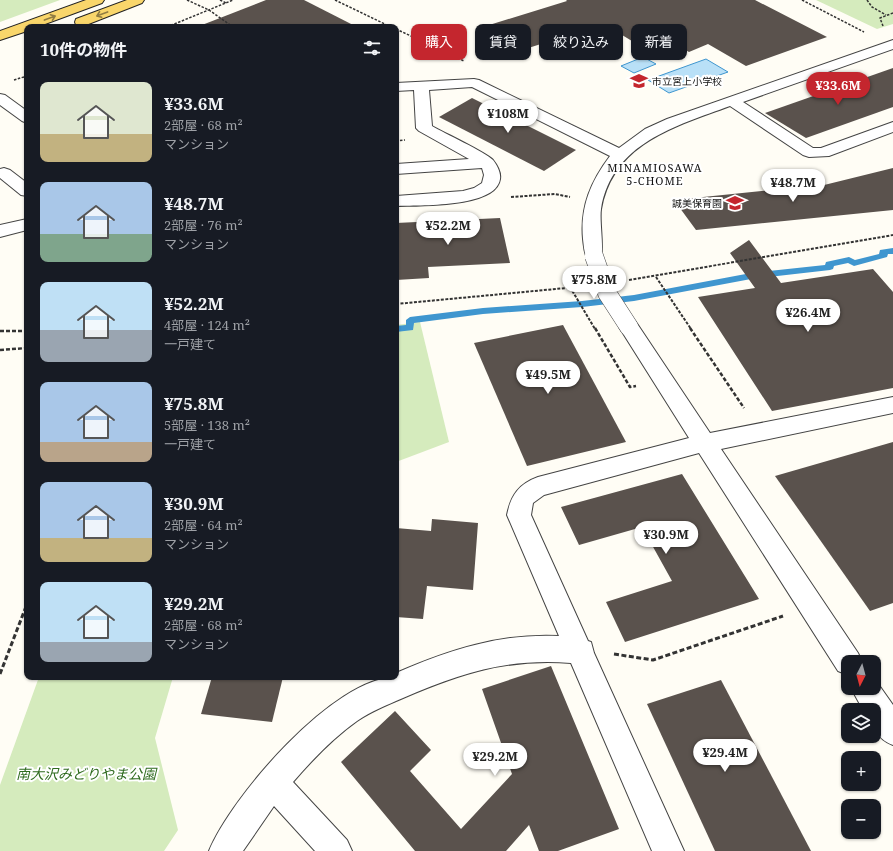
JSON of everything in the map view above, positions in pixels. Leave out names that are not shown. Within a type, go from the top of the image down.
[{"type":"main road","points":[[33,24],[98,0]]},
{"type":"main road","points":[[74,24],[138,0]]},
{"type":"main road","points":[[0,36],[24,27]]},
{"type":"street","points":[[843,655],[607,293],[594,256],[590,226],[591,208],[603,176],[620,155],[654,130],[891,44]]},
{"type":"street","points":[[399,87],[474,83],[620,155]]},
{"type":"street","points":[[399,200],[466,196],[481,192],[489,186],[494,176],[492,169],[487,163],[424,128],[421,85]]},
{"type":"street","points":[[0,98],[24,116]]},
{"type":"street","points":[[732,101],[809,152],[823,154],[893,127]]},
{"type":"street","points":[[399,168],[487,163]]},
{"type":"street","points":[[4,173],[24,189]]},
{"type":"street","points":[[0,231],[24,225]]},
{"type":"street","points":[[668,851],[594,652],[519,515],[521,502],[526,493],[538,487],[704,443],[893,405]]},
{"type":"street","points":[[225,851],[236,832],[273,783],[298,754],[346,712],[375,696],[430,671],[492,654],[546,648],[594,652]]},
{"type":"street","points":[[870,695],[893,730]]},
{"type":"street","points":[[273,783],[336,851]]},
{"type":"path","points":[[187,0],[209,10],[229,24]]},
{"type":"path","points":[[220,0],[226,3]]},
{"type":"path","points":[[174,24],[233,0]]},
{"type":"path","points":[[335,0],[385,24]]},
{"type":"path","points":[[802,0],[891,44]]},
{"type":"path","points":[[867,0],[872,7],[886,16]]},
{"type":"path","points":[[504,197],[555,194],[574,198]]},
{"type":"path","points":[[624,281],[656,277],[893,235]]},
{"type":"path","points":[[656,277],[760,432]]},
{"type":"path","points":[[399,304],[577,286]]},
{"type":"path","points":[[570,287],[630,387],[642,386]]},
{"type":"path","points":[[0,331],[24,330]]},
{"type":"path","points":[[0,350],[24,348]]},
{"type":"path","points":[[0,674],[24,612]]},
{"type":"path","points":[[594,652],[653,660],[788,614]]},
{"type":"green space","points":[[0,0],[60,0],[0,22]]},
{"type":"green space","points":[[816,0],[893,0],[893,24],[877,29]]},
{"type":"green space","points":[[420,322],[449,442],[399,461],[399,325]]},
{"type":"green space","name":"南大沢みどりやま公園","points":[[38,680],[172,680],[155,738],[178,830],[164,851],[0,851],[0,785]]},
{"type":"water","points":[[706,59],[728,72],[669,93],[648,80]]},
{"type":"water","points":[[636,60],[649,60],[656,64],[634,73],[621,66]]},
{"type":"building","points":[[266,0],[304,0],[351,24],[205,24]]},
{"type":"building","points":[[566,0],[755,0],[827,37],[746,66],[708,44],[689,52],[687,51],[687,24],[631,24],[631,40],[623,36],[623,24],[539,24],[539,45],[531,47],[531,24],[492,24],[567,1]]},
{"type":"building","points":[[893,68],[893,107],[806,138],[765,113]]},
{"type":"building","points":[[472,98],[576,150],[544,171],[439,117]]},
{"type":"building","points":[[893,168],[893,210],[696,230],[674,200],[810,186],[812,188]]},
{"type":"building","points":[[500,218],[510,263],[428,267],[429,278],[399,280],[399,223]]},
{"type":"building","points":[[749,240],[781,283],[873,269],[893,292],[893,388],[772,411],[698,297],[755,288],[730,253]]},
{"type":"building","points":[[563,325],[626,442],[527,466],[474,343]]},
{"type":"building","points":[[893,442],[893,603],[870,611],[775,476]]},
{"type":"building","points":[[682,474],[759,599],[625,642],[606,602],[672,581],[642,527],[579,545],[561,507]]},
{"type":"building","points":[[432,519],[478,523],[473,590],[427,586],[423,619],[399,617],[399,528],[431,531]]},
{"type":"building","points":[[551,666],[619,829],[558,851],[539,851],[529,825],[506,851],[415,851],[341,762],[395,711],[431,750],[410,771],[461,829],[512,774],[482,689]]},
{"type":"building","points":[[211,680],[282,680],[272,722],[201,714]]},
{"type":"building","points":[[721,680],[811,851],[715,851],[647,704]]},
{"type":"waterway","points":[[399,329],[410,328],[410,320],[483,311],[582,304],[634,298],[751,276],[830,267],[829,264],[849,260],[854,263],[884,255],[883,252],[893,251]]},
{"type":"place","name":"市立宮上小学校","points":[[639,81]]},
{"type":"place","name":"誠美保育園","points":[[735,203]]},
{"type":"district","name":"MINAMIOSAWA 5-CHOME","points":[[655,174]]}]
